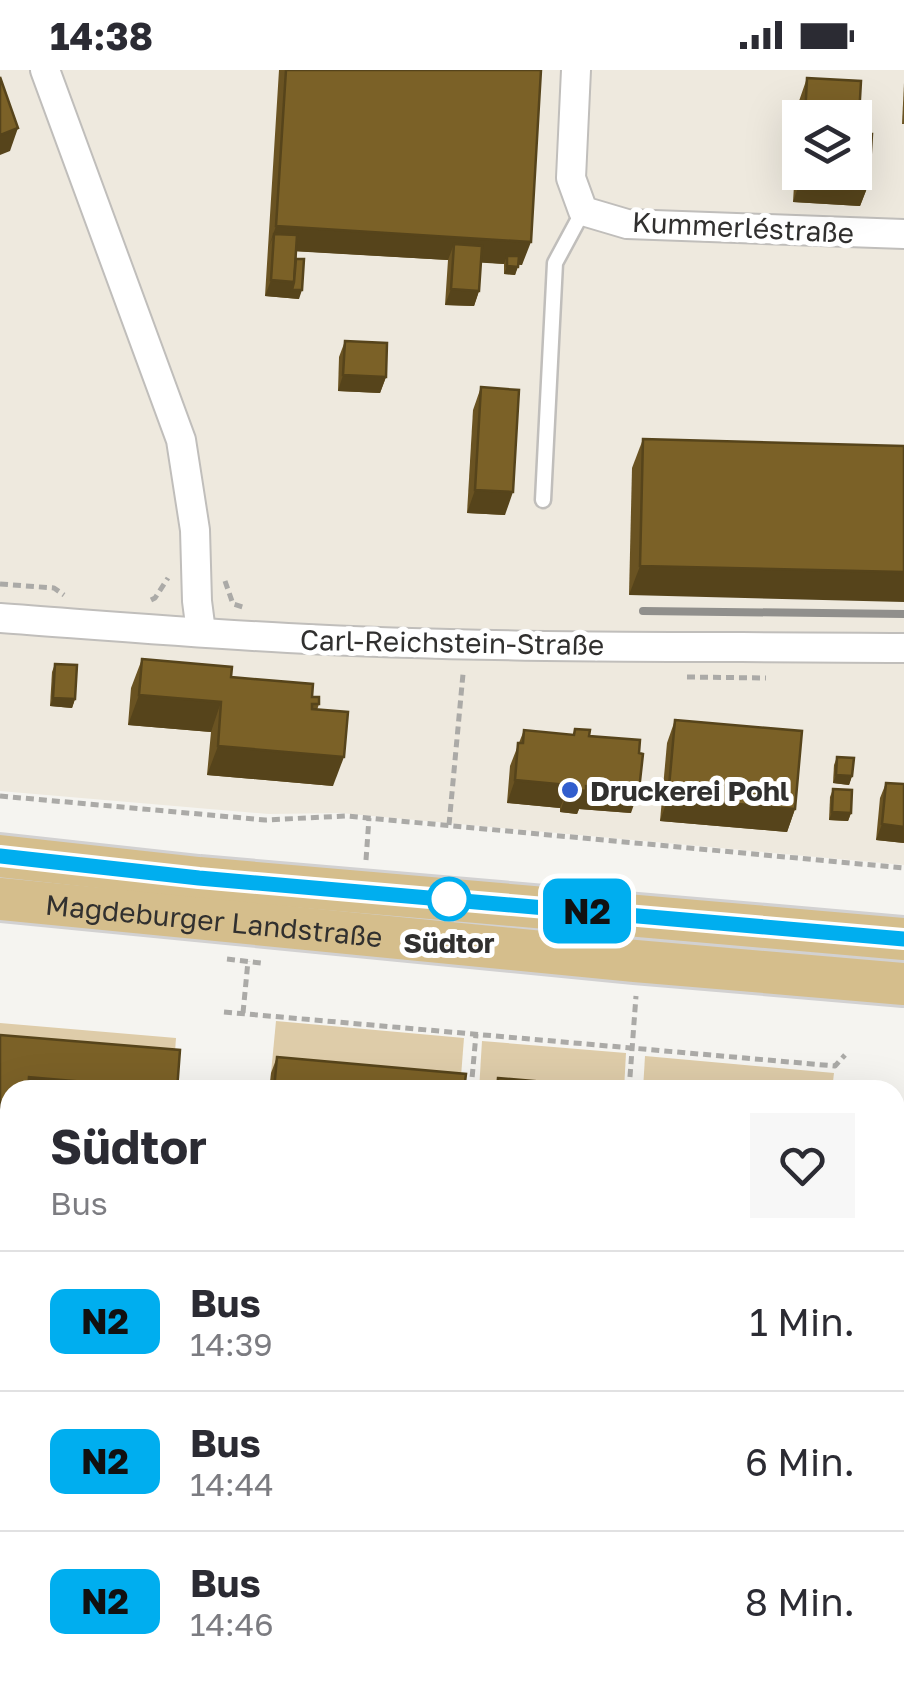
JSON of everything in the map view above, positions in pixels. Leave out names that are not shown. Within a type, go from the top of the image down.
[{"type":"main road","name":"Magdeburger Landstraße","points":[[0,856],[218,880],[904,938]]},
{"type":"main road","name":"Magdeburger Landstraße","points":[[0,899],[636,962],[904,984]]},
{"type":"street","points":[[45,70],[181,440],[195,530],[201,632]]},
{"type":"street","points":[[576,70],[571,178],[583,211]]},
{"type":"street","name":"Kummerléstraße","points":[[583,211],[627,224],[904,234]]},
{"type":"street","name":"Carl-Reichstein-Straße","points":[[0,618],[288,638],[408,642],[904,648]]},
{"type":"lane","points":[[542,500],[555,263],[583,211]]},
{"type":"path","points":[[144,602],[156,598],[169,577]]},
{"type":"path","points":[[224,578],[233,604],[248,608]]},
{"type":"path","points":[[0,584],[54,588],[67,596]]},
{"type":"path","points":[[449,826],[463,674]]},
{"type":"path","points":[[0,796],[265,820],[346,816],[904,868]]},
{"type":"path","points":[[366,864],[368,818]]},
{"type":"path","points":[[243,1013],[248,962]]},
{"type":"path","points":[[630,1080],[636,996]]},
{"type":"path","points":[[224,1012],[835,1066],[844,1055]]},
{"type":"path","points":[[473,1080],[476,1034]]},
{"type":"shaded area","points":[[0,70],[904,70],[904,865],[340,813],[269,814],[0,791]]},
{"type":"shaded area","points":[[276,1021],[464,1038],[461,1080],[354,1080],[271,1073]]},
{"type":"shaded area","points":[[0,1023],[176,1038],[174,1066],[0,1052]]},
{"type":"shaded area","points":[[482,1041],[626,1053],[625,1080],[480,1080]]},
{"type":"shaded area","points":[[645,1056],[834,1073],[833,1080],[644,1080]]},
{"type":"building","points":[[286,70],[541,70],[531,242],[276,226]]},
{"type":"building","points":[[0,77],[18,128],[0,135]]},
{"type":"building","points":[[807,78],[861,81],[860,100],[806,100]]},
{"type":"building","points":[[274,234],[297,235],[294,282],[271,280]]},
{"type":"building","points":[[454,244],[482,246],[479,291],[451,289]]},
{"type":"building","points":[[507,256],[519,256],[518,267],[507,266]]},
{"type":"building","points":[[296,259],[304,259],[302,290],[292,290]]},
{"type":"building","points":[[345,341],[387,343],[386,377],[343,375]]},
{"type":"building","points":[[481,387],[519,390],[513,492],[475,490]]},
{"type":"building","points":[[643,439],[904,446],[904,572],[640,566]]},
{"type":"building","points":[[142,659],[232,667],[231,677],[313,684],[312,697],[319,697],[319,704],[312,704],[312,709],[348,712],[344,757],[218,746],[221,702],[139,695]]},
{"type":"building","points":[[55,664],[77,665],[75,699],[53,698]]},
{"type":"building","points":[[675,720],[802,731],[795,809],[668,798]]},
{"type":"building","points":[[575,729],[590,730],[589,736],[640,740],[639,753],[643,754],[639,790],[586,786],[586,791],[568,789],[569,785],[515,780],[518,743],[523,743],[524,730],[574,735]]},
{"type":"building","points":[[837,757],[854,758],[852,776],[836,775]]},
{"type":"building","points":[[886,783],[904,784],[904,827],[882,824]]},
{"type":"building","points":[[833,789],[852,790],[851,813],[832,812]]},
{"type":"building","points":[[0,1035],[180,1050],[178,1080],[0,1080]]},
{"type":"building","points":[[277,1057],[466,1074],[465,1080],[275,1080]]},
{"type":"railway","points":[[643,611],[904,614]]},
{"type":"bus line","name":"N2","points":[[0,856],[199,878],[904,939]]},
{"type":"place","name":"Druckerei Pohl","points":[[570,790]]},
{"type":"place","name":"Südtor","points":[[449,899]]}]
